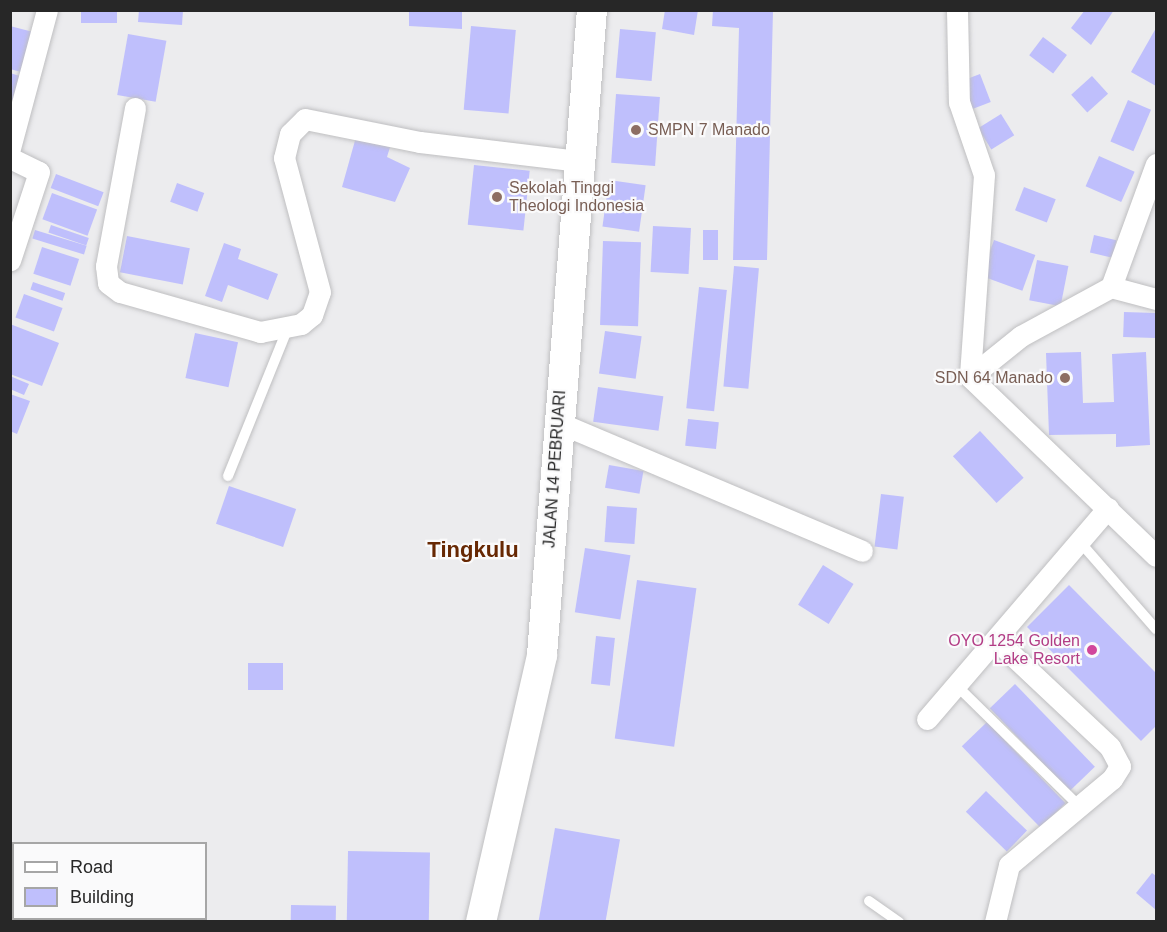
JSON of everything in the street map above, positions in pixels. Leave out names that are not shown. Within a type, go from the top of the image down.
[{"type":"main road","name":"JALAN 14 PEBRUARI","points":[[481,921],[505,827],[542,655],[557,422],[592,10]]},
{"type":"street","points":[[10,148],[47,10]]},
{"type":"street","points":[[957,10],[959,102],[984,175],[970,377]]},
{"type":"street","points":[[135,108],[106,266],[108,283],[120,292],[245,329],[287,330],[312,315],[320,292],[284,158],[290,134],[305,119],[420,142],[580,161]]},
{"type":"street","points":[[10,158],[39,172],[10,260]]},
{"type":"street","points":[[970,377],[1021,336],[1111,287],[1156,164]]},
{"type":"street","points":[[1111,287],[1156,299]]},
{"type":"street","points":[[970,377],[1108,507],[1156,556]]},
{"type":"street","points":[[557,422],[862,551]]},
{"type":"street","points":[[927,719],[1108,507]]},
{"type":"street","points":[[995,921],[1009,864],[1117,775],[1119,758],[996,640]]},
{"type":"lane","points":[[228,476],[287,330]]},
{"type":"lane","points":[[1080,542],[1156,629]]},
{"type":"lane","points":[[956,685],[1080,807]]},
{"type":"lane","points":[[869,902],[899,921]]},
{"type":"building","points":[[81,10],[117,10],[117,23],[81,23]]},
{"type":"building","points":[[139,10],[183,10],[182,25],[138,22]]},
{"type":"building","points":[[409,10],[462,10],[462,29],[409,26]]},
{"type":"building","points":[[665,10],[698,10],[694,35],[662,29]]},
{"type":"building","points":[[713,10],[773,10],[767,260],[733,260],[739,28],[712,26]]},
{"type":"building","points":[[1085,10],[1114,10],[1091,45],[1071,28]]},
{"type":"building","points":[[10,26],[33,32],[21,72],[10,69]]},
{"type":"building","points":[[471,26],[516,30],[509,114],[464,110]]},
{"type":"building","points":[[1156,28],[1156,86],[1131,72]]},
{"type":"building","points":[[620,29],[656,32],[652,81],[616,78]]},
{"type":"building","points":[[128,34],[166,41],[156,102],[117,95]]},
{"type":"building","points":[[1043,37],[1067,55],[1053,73],[1029,55]]},
{"type":"building","points":[[10,73],[23,77],[16,101],[10,99]]},
{"type":"building","points":[[980,74],[991,102],[971,110],[960,82]]},
{"type":"building","points":[[1092,76],[1108,94],[1087,113],[1071,95]]},
{"type":"building","name":"SMPN 7 Manado","points":[[616,94],[660,97],[655,166],[611,163]]},
{"type":"building","points":[[1128,100],[1151,110],[1133,151],[1110,141]]},
{"type":"building","points":[[1001,114],[1014,135],[991,150],[978,128]]},
{"type":"building","points":[[356,137],[390,147],[387,157],[410,168],[395,202],[342,187]]},
{"type":"building","points":[[1099,156],[1135,172],[1121,202],[1086,186]]},
{"type":"building","name":"Sekolah Tinggi Theologi Indonesia","points":[[474,165],[530,171],[523,231],[468,225]]},
{"type":"building","points":[[56,174],[104,192],[98,206],[51,188]]},
{"type":"building","points":[[609,180],[646,185],[639,232],[602,227]]},
{"type":"building","points":[[177,183],[204,193],[197,212],[170,202]]},
{"type":"building","points":[[1024,187],[1056,199],[1047,223],[1015,210]]},
{"type":"building","points":[[52,193],[97,209],[88,236],[42,219]]},
{"type":"building","points":[[51,225],[89,238],[86,246],[48,233]]},
{"type":"building","points":[[653,226],[691,228],[689,274],[651,272]]},
{"type":"building","points":[[35,230],[87,246],[84,254],[32,239]]},
{"type":"building","points":[[703,230],[718,230],[718,260],[703,260]]},
{"type":"building","points":[[1094,235],[1116,240],[1112,258],[1090,253]]},
{"type":"building","points":[[127,236],[190,248],[183,285],[120,272]]},
{"type":"building","points":[[994,240],[1035,255],[1022,291],[981,276]]},
{"type":"building","points":[[603,241],[641,242],[638,326],[600,325]]},
{"type":"building","points":[[224,243],[241,249],[238,259],[278,274],[268,300],[228,285],[222,302],[205,296]]},
{"type":"building","points":[[42,247],[79,259],[70,286],[33,274]]},
{"type":"building","points":[[1037,260],[1068,266],[1061,306],[1029,300]]},
{"type":"building","points":[[734,266],[759,268],[748,389],[723,387]]},
{"type":"building","points":[[33,282],[65,293],[63,301],[30,290]]},
{"type":"building","points":[[699,287],[727,290],[714,411],[686,408]]},
{"type":"building","points":[[24,294],[63,308],[54,332],[15,317]]},
{"type":"building","points":[[1124,312],[1156,313],[1155,338],[1123,337]]},
{"type":"building","points":[[10,324],[59,343],[42,386],[10,374]]},
{"type":"building","points":[[605,331],[642,336],[636,379],[599,374]]},
{"type":"building","points":[[195,333],[238,342],[228,387],[185,378]]},
{"type":"building","name":"SDN 64 Manado","points":[[1081,352],[1083,403],[1114,402],[1112,354],[1146,352],[1150,445],[1116,447],[1116,434],[1049,435],[1046,353]]},
{"type":"building","points":[[10,376],[29,384],[24,395],[10,389]]},
{"type":"building","points":[[598,387],[663,396],[658,431],[593,422]]},
{"type":"building","points":[[10,394],[30,401],[17,434],[10,431]]},
{"type":"building","points":[[688,419],[719,422],[716,449],[685,446]]},
{"type":"building","points":[[980,431],[1024,478],[997,503],[953,456]]},
{"type":"building","points":[[609,465],[643,471],[639,494],[605,488]]},
{"type":"building","points":[[229,486],[296,509],[283,547],[216,524]]},
{"type":"building","points":[[881,494],[904,497],[897,549],[875,547]]},
{"type":"building","points":[[607,506],[637,508],[634,544],[604,542]]},
{"type":"building","points":[[585,548],[630,555],[620,619],[575,612]]},
{"type":"building","points":[[823,565],[854,584],[829,624],[798,605]]},
{"type":"building","points":[[637,580],[696,588],[674,747],[615,738]]},
{"type":"building","name":"OYO 1254 Golden Lake Resort","points":[[1069,585],[1156,673],[1156,726],[1141,741],[1027,627]]},
{"type":"building","points":[[596,636],[615,638],[610,686],[591,684]]},
{"type":"building","points":[[248,663],[283,663],[283,690],[248,690]]},
{"type":"building","points":[[1015,684],[1095,767],[1070,791],[990,708]]},
{"type":"building","points":[[987,722],[1065,803],[1040,828],[962,746]]},
{"type":"building","points":[[986,791],[1027,831],[1007,851],[966,812]]},
{"type":"building","points":[[555,828],[620,839],[605,922],[538,922]]},
{"type":"building","points":[[348,851],[430,852],[429,922],[347,922]]},
{"type":"building","points":[[1152,873],[1156,876],[1156,910],[1136,893]]},
{"type":"building","points":[[291,905],[336,906],[336,922],[291,922]]},
{"type":"place","name":"SMPN 7 Manado","points":[[636,130]]},
{"type":"place","name":"Sekolah Tinggi Theologi Indonesia","points":[[497,197]]},
{"type":"place","name":"SDN 64 Manado","points":[[1065,378]]},
{"type":"place","name":"OYO 1254 Golden Lake Resort","points":[[1092,650]]},
{"type":"district","name":"Tingkulu","points":[[473,550]]}]
